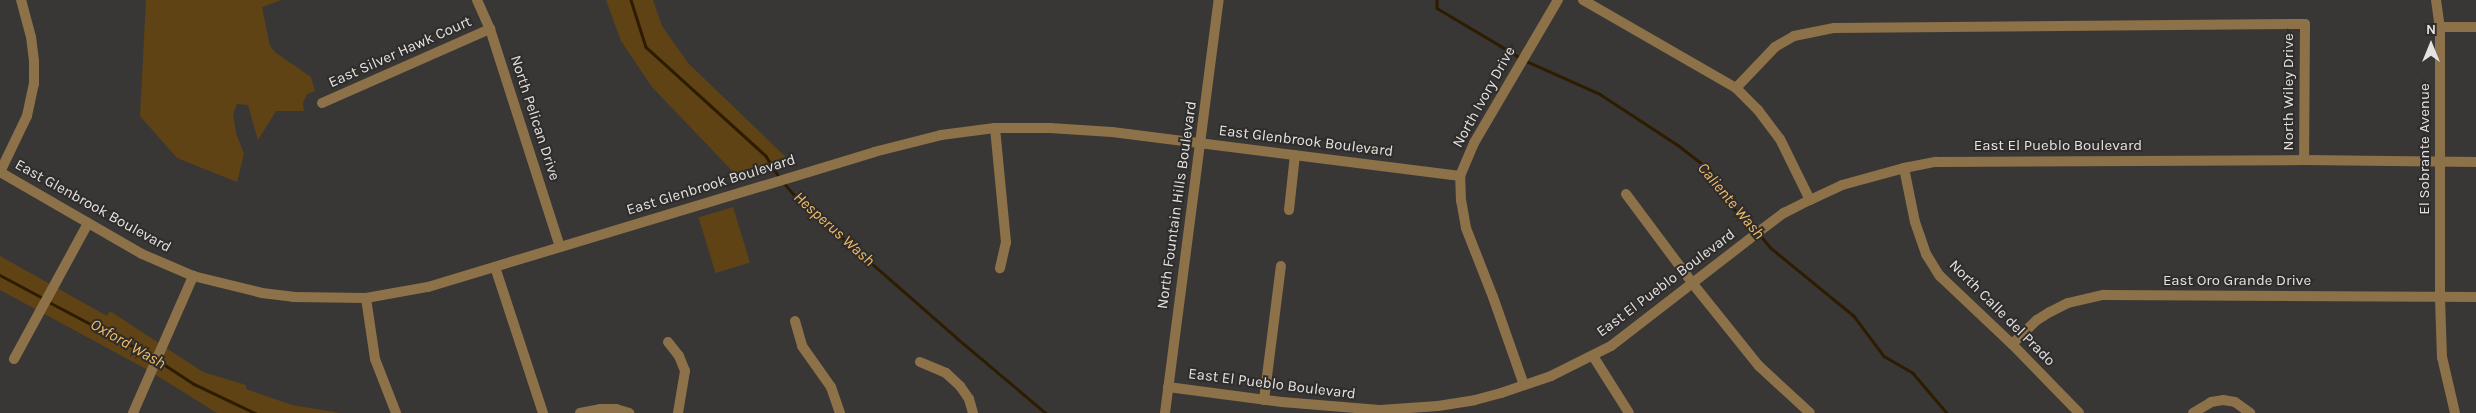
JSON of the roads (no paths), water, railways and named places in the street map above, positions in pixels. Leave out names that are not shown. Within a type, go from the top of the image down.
[{"type":"street","points":[[0,172],[27,116],[34,84],[34,60],[31,37],[21,0]]},
{"type":"street","name":"North Pelican Drive","points":[[476,0],[490,29],[560,247]]},
{"type":"street","name":"North Fountain Hills Boulevard","points":[[1165,413],[1219,0]]},
{"type":"street","name":"North Ivory Drive","points":[[1524,385],[1466,228],[1461,201],[1460,176],[1474,143],[1558,0]]},
{"type":"street","points":[[1583,0],[1736,88],[1758,110],[1780,140],[1810,200]]},
{"type":"street","name":"El Sobrante Avenue","points":[[2436,0],[2440,27],[2440,298],[2442,357],[2455,413]]},
{"type":"street","name":"North Wiley Drive","points":[[1736,88],[1774,47],[1794,36],[1834,28],[2305,24],[2304,160]]},
{"type":"street","points":[[2440,27],[2476,27]]},
{"type":"street","name":"East Silver Hawk Court","points":[[322,103],[490,29]]},
{"type":"street","points":[[995,128],[1006,242],[1000,268]]},
{"type":"street","name":"East Glenbrook Boulevard","points":[[0,172],[142,254],[193,276],[262,293],[293,297],[366,298],[428,287],[874,152],[941,135],[995,128],[1050,128],[1112,132],[1460,176]]},
{"type":"street","points":[[1289,210],[1296,155]]},
{"type":"street","name":"East El Pueblo Boulevard","points":[[1168,387],[1264,400],[1348,408],[1423,410],[1475,400],[1551,376],[1593,356],[1693,284],[1784,213],[1842,185],[1904,168],[1936,162],[2304,160],[2476,162]]},
{"type":"street","name":"North Calle del Prado","points":[[1904,168],[1914,222],[1926,254],[1940,276],[2012,344],[2079,413]]},
{"type":"street","points":[[1626,194],[1693,284],[1759,366],[1810,413]]},
{"type":"street","points":[[14,359],[88,223]]},
{"type":"street","points":[[1264,400],[1281,266]]},
{"type":"street","points":[[495,267],[543,413]]},
{"type":"street","points":[[133,413],[193,276]]},
{"type":"street","name":"East Oro Grande Drive","points":[[2012,344],[2037,320],[2050,312],[2068,303],[2104,295],[2476,297]]},
{"type":"street","points":[[366,298],[374,359],[396,413]]},
{"type":"street","points":[[796,321],[802,346],[831,387],[840,413]]},
{"type":"street","points":[[668,342],[679,356],[685,372],[678,413]]},
{"type":"street","points":[[1593,356],[1629,413]]},
{"type":"street","points":[[920,362],[946,373],[960,386],[969,399],[973,413]]},
{"type":"street","points":[[2193,413],[2211,402],[2222,400],[2235,402],[2250,413]]},
{"type":"street","points":[[580,413],[600,410],[616,410],[629,413]]},
{"type":"waterway","name":"Hesperus Wash","points":[[631,0],[646,47],[766,156],[779,177]]},
{"type":"waterway","name":"Caliente Wash","points":[[1437,0],[1437,8],[1521,58]]},
{"type":"waterway","name":"Caliente Wash","points":[[1526,61],[1600,94],[1678,145],[1710,170],[1734,209],[1756,231]]},
{"type":"waterway","name":"Hesperus Wash","points":[[784,183],[796,197],[958,339],[1046,413]]},
{"type":"waterway","name":"Caliente Wash","points":[[1760,235],[1771,248],[1854,316],[1884,356],[1913,373],[1947,413]]},
{"type":"waterway","name":"Oxford Wash","points":[[0,275],[45,299]]},
{"type":"waterway","name":"Oxford Wash","points":[[49,302],[155,358]]},
{"type":"waterway","name":"Oxford Wash","points":[[159,361],[194,384],[255,413]]}]
